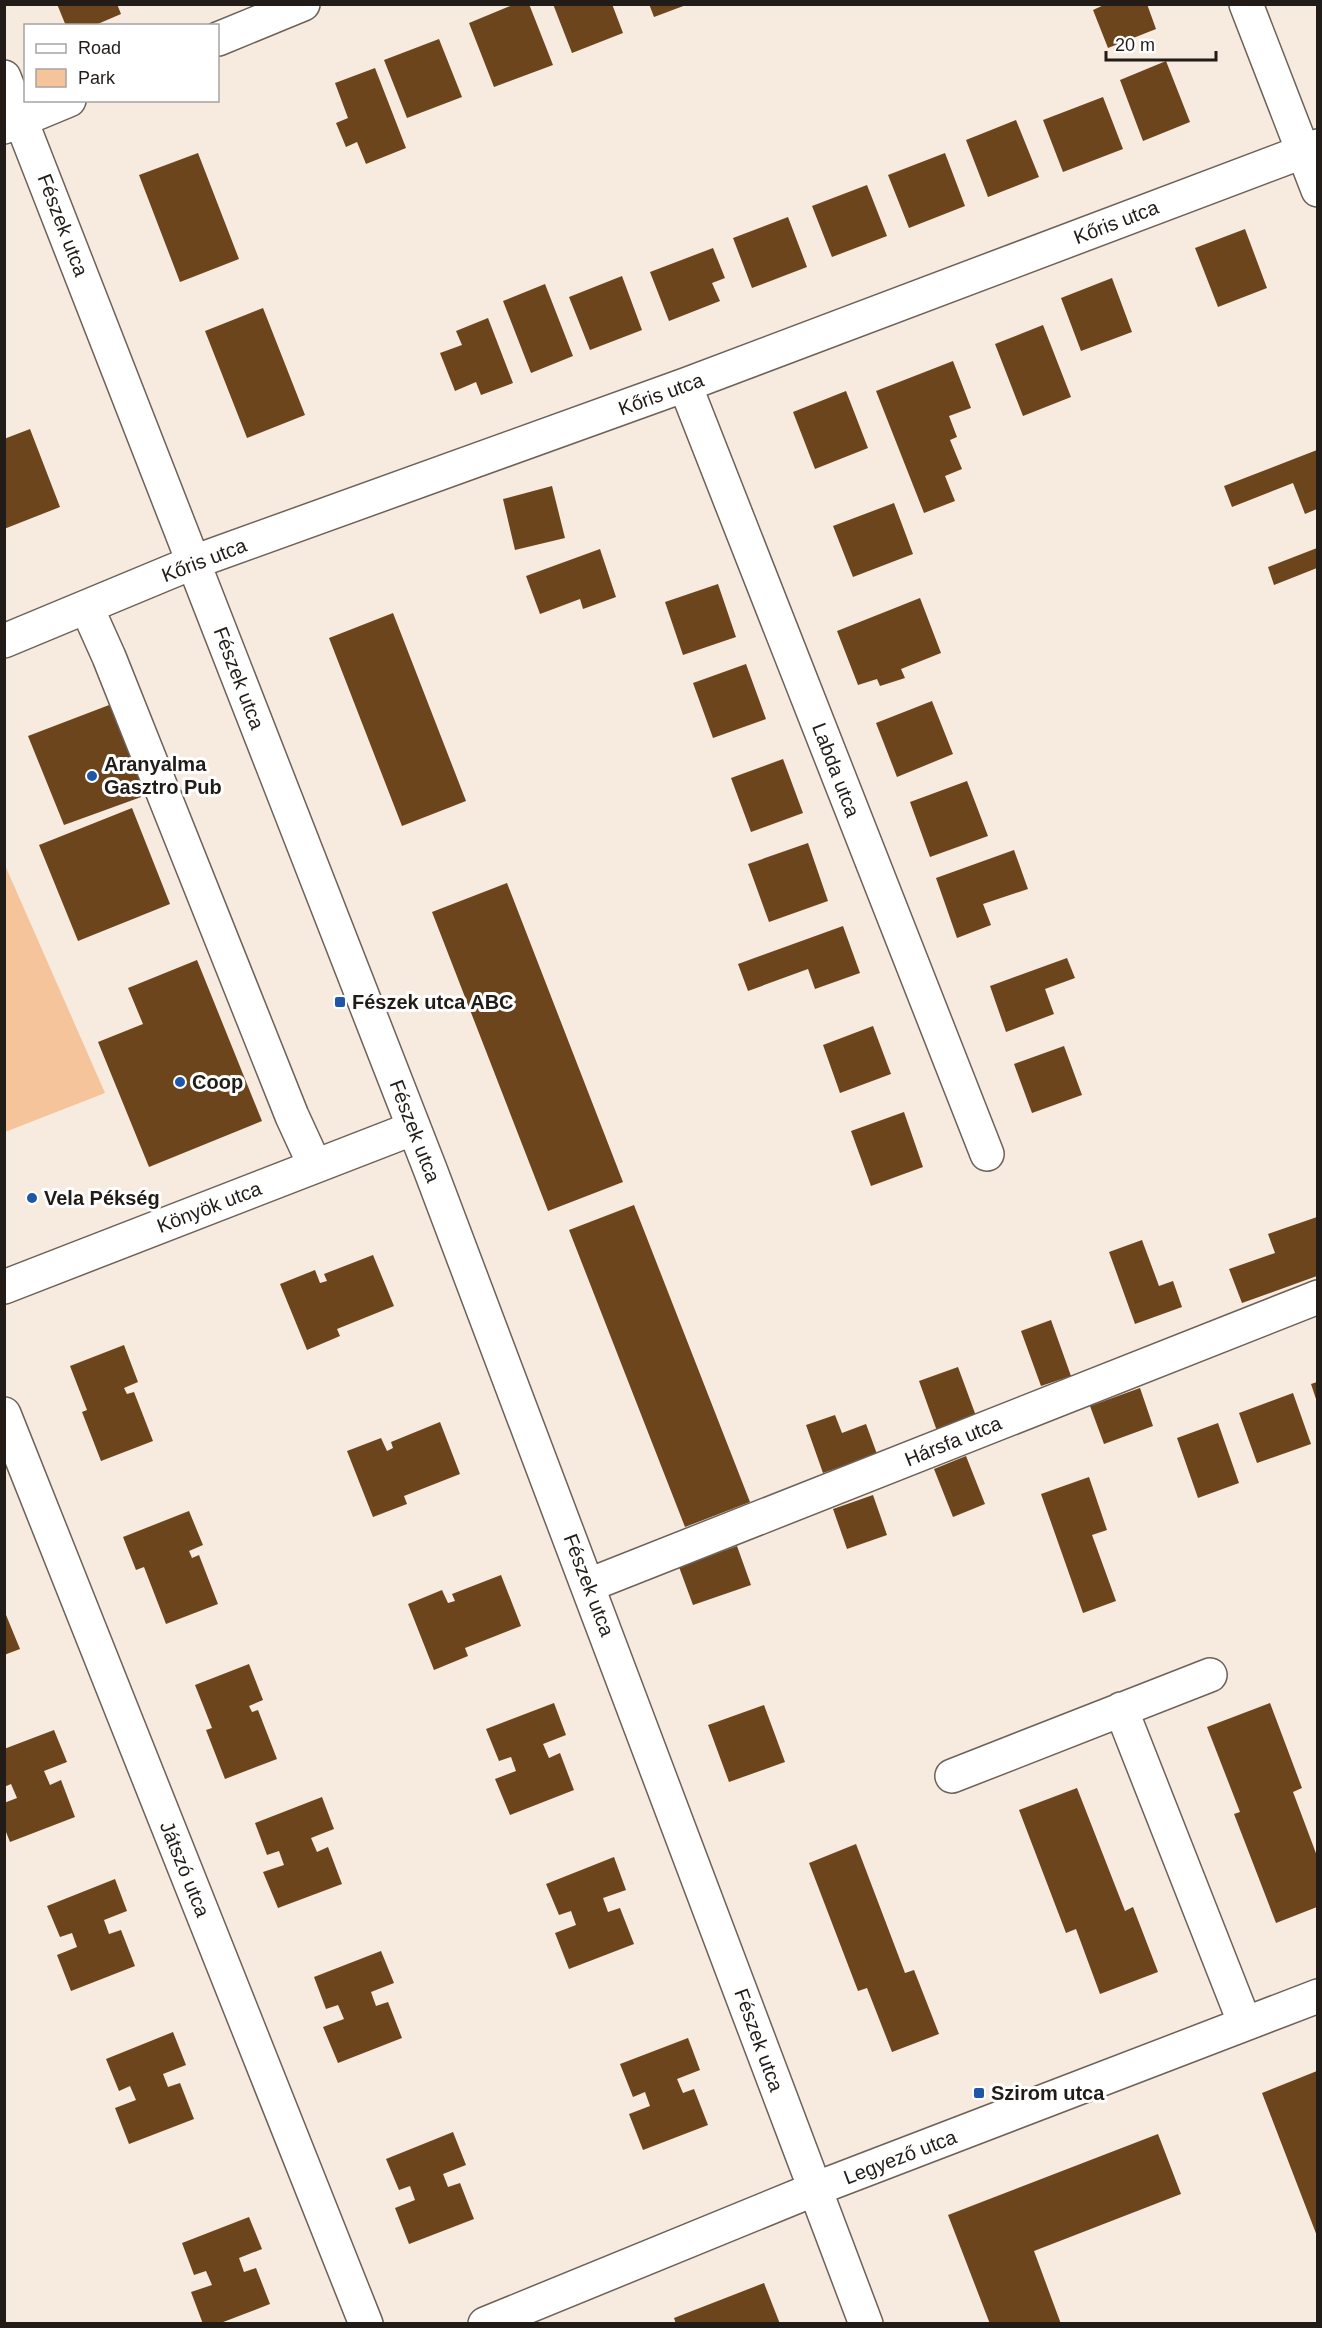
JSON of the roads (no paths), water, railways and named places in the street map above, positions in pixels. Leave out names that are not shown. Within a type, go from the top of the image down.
[{"type":"street","points":[[1246,4],[1310,148],[1317,190]]},
{"type":"street","points":[[219,39],[294,6]]},
{"type":"street","name":"Fészek utca","points":[[4,77],[13,123],[194,562],[414,1128],[815,2189]]},
{"type":"street","points":[[13,123],[64,102]]},
{"type":"street","name":"Kőris utca","points":[[4,641],[194,562],[685,385],[1310,148]]},
{"type":"street","name":"Labda utca","points":[[685,385],[987,1154]]},
{"type":"street","points":[[87,608],[109,657],[292,1116],[315,1166]]},
{"type":"street","name":"Könyök utca","points":[[4,1287],[414,1128]]},
{"type":"street","name":"Hársfa utca","points":[[588,1585],[1317,1297]]},
{"type":"street","name":"Játszó utca","points":[[4,1414],[366,2324]]},
{"type":"street","points":[[952,1776],[1210,1675]]},
{"type":"street","points":[[1121,1709],[1245,2024]]},
{"type":"street","name":"Legyező utca","points":[[484,2324],[815,2189],[1317,1996]]},
{"type":"street","points":[[815,2189],[866,2324]]},
{"type":"place","name":"Aranyalma Gasztro Pub","points":[[92,776]]},
{"type":"place","name":"Fészek utca ABC","points":[[340,1002]]},
{"type":"place","name":"Coop","points":[[180,1082]]},
{"type":"place","name":"Vela Pékség","points":[[32,1198]]},
{"type":"place","name":"Szirom utca","points":[[979,2093]]}]
